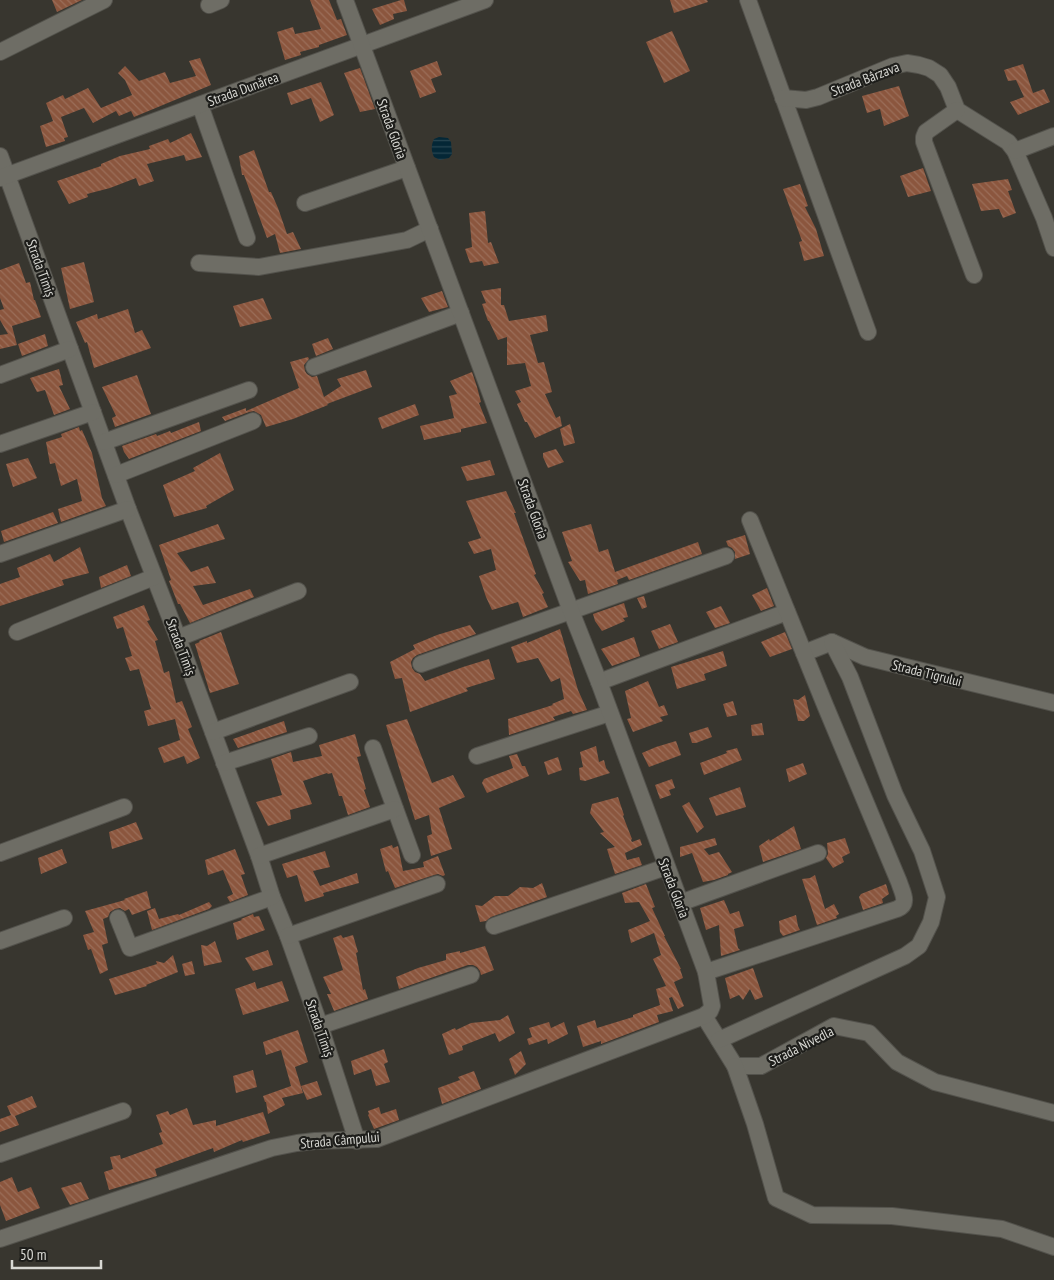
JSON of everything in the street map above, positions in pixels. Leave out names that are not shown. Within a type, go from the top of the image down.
[{"type":"street","points":[[0,52],[104,0]]},
{"type":"street","name":"Strada Gloria","points":[[345,0],[706,972],[712,1006],[710,1012],[704,1016]]},
{"type":"street","name":"Strada Dunărea","points":[[4,177],[485,0]]},
{"type":"street","points":[[748,0],[868,332]]},
{"type":"street","name":"Strada Bârzava","points":[[783,98],[806,100],[818,97],[893,66],[907,63],[929,68],[940,75],[948,87],[957,110]]},
{"type":"street","points":[[200,105],[247,238]]},
{"type":"street","points":[[974,275],[924,142],[926,132],[957,110],[1008,142],[1015,151],[1048,208],[1054,248]]},
{"type":"street","points":[[1015,151],[1054,136]]},
{"type":"street","name":"Strada Timiș","points":[[0,156],[4,177],[70,349],[288,936],[320,1026],[357,1141]]},
{"type":"street","points":[[305,202],[407,168]]},
{"type":"street","points":[[200,262],[258,267],[407,240],[430,229]]},
{"type":"street","points":[[314,368],[460,313]]},
{"type":"street","points":[[0,375],[70,349]]},
{"type":"street","points":[[104,442],[249,390]]},
{"type":"street","points":[[0,444],[93,412]]},
{"type":"street","points":[[116,475],[253,421]]},
{"type":"street","points":[[0,554],[128,509]]},
{"type":"street","points":[[706,972],[897,909],[904,904],[904,897],[899,882],[750,520]]},
{"type":"street","points":[[421,664],[726,556]]},
{"type":"street","points":[[17,632],[154,577]]},
{"type":"street","points":[[178,638],[298,591]]},
{"type":"street","points":[[599,682],[787,612]]},
{"type":"street","points":[[719,1040],[905,956],[919,946],[931,922],[937,898],[922,850],[895,795],[850,676],[832,642],[804,653]]},
{"type":"street","name":"Strada Tigrului","points":[[832,642],[865,657],[1054,703]]},
{"type":"street","points":[[213,732],[350,682]]},
{"type":"street","points":[[476,756],[610,713]]},
{"type":"street","points":[[224,763],[309,736]]},
{"type":"street","points":[[373,748],[412,856]]},
{"type":"street","points":[[0,853],[124,807]]},
{"type":"street","points":[[259,856],[394,808]]},
{"type":"street","points":[[680,903],[818,853]]},
{"type":"street","points":[[494,926],[666,867]]},
{"type":"street","points":[[288,936],[437,884]]},
{"type":"street","points":[[118,918],[130,948],[272,897]]},
{"type":"street","points":[[0,941],[64,918]]},
{"type":"street","points":[[320,1026],[471,975]]},
{"type":"street","points":[[704,1016],[735,1066],[755,1124],[776,1198],[812,1215],[892,1216],[1002,1229],[1054,1247]]},
{"type":"street","name":"Strada Câmpului","points":[[0,1239],[272,1148],[315,1141],[377,1139],[704,1016]]},
{"type":"street","name":"Strada Nivedla","points":[[735,1066],[761,1066],[834,1026],[869,1033],[897,1062],[935,1082],[1054,1113]]},
{"type":"street","points":[[0,1154],[123,1111]]},
{"type":"water","points":[[439,137],[448,138],[451,142],[452,154],[449,158],[440,160],[434,157],[432,144],[434,139]]},
{"type":"building","points":[[52,0],[82,0],[57,12]]},
{"type":"building","points":[[310,0],[329,0],[337,20],[341,19],[347,35],[319,45],[319,47],[300,52],[301,55],[285,60],[277,32],[293,27],[295,34],[321,29]]},
{"type":"building","points":[[404,0],[407,11],[393,14],[394,19],[380,25],[372,9]]},
{"type":"building","points":[[670,0],[707,0],[708,2],[674,13]]},
{"type":"building","points":[[672,31],[690,71],[664,83],[646,42]]},
{"type":"building","points":[[200,58],[211,85],[134,117],[131,111],[119,116],[116,111],[93,123],[84,108],[61,117],[68,137],[64,138],[65,141],[46,147],[40,126],[53,121],[46,103],[63,95],[65,99],[88,88],[101,108],[132,95],[125,80],[118,73],[125,66],[139,81],[165,72],[170,83],[196,76],[189,61]]},
{"type":"building","points":[[437,61],[442,75],[431,79],[436,92],[420,98],[410,71]]},
{"type":"building","points":[[1023,64],[1033,93],[1044,89],[1050,102],[1018,115],[1010,102],[1024,97],[1016,80],[1008,81],[1004,70]]},
{"type":"building","points":[[360,68],[375,109],[360,112],[344,73]]},
{"type":"building","points":[[321,82],[334,115],[320,122],[311,98],[291,105],[287,93]]},
{"type":"building","points":[[899,86],[909,116],[884,126],[880,109],[867,113],[862,96]]},
{"type":"building","points":[[191,133],[202,157],[186,161],[184,155],[147,164],[154,181],[139,186],[136,178],[87,194],[88,197],[69,204],[57,181],[101,166],[101,164],[120,156],[150,149],[149,146],[168,139],[170,143]]},
{"type":"building","points":[[254,150],[287,234],[293,232],[301,249],[280,253],[275,234],[267,238],[244,175],[242,175],[239,156]]},
{"type":"building","points":[[923,168],[931,191],[908,197],[900,176]]},
{"type":"building","points":[[1008,179],[1012,190],[1008,191],[1016,213],[1003,218],[999,209],[981,211],[972,184]]},
{"type":"building","points":[[800,184],[808,206],[805,207],[816,229],[824,256],[804,261],[799,242],[802,241],[783,189]]},
{"type":"building","points":[[485,211],[488,243],[491,242],[499,263],[484,266],[482,261],[470,263],[465,249],[472,247],[469,213]]},
{"type":"building","points":[[84,262],[94,302],[70,309],[61,268]]},
{"type":"building","points":[[19,263],[26,283],[30,282],[34,300],[41,317],[12,326],[17,345],[0,349],[0,335],[8,334],[0,320],[0,310],[4,309],[0,298],[0,270]]},
{"type":"building","points":[[501,288],[501,305],[504,305],[509,321],[546,315],[548,331],[530,335],[538,363],[544,362],[552,392],[545,394],[556,418],[560,416],[562,426],[535,438],[517,404],[521,402],[515,391],[531,386],[525,363],[507,365],[507,337],[498,340],[482,304],[486,303],[481,291]]},
{"type":"building","points":[[442,291],[448,307],[429,312],[421,298]]},
{"type":"building","points":[[263,298],[272,319],[240,327],[233,306]]},
{"type":"building","points":[[128,309],[135,333],[142,330],[151,348],[94,368],[87,342],[85,343],[76,322],[97,314],[98,319]]},
{"type":"building","points":[[45,334],[48,346],[22,356],[18,344]]},
{"type":"building","points":[[328,338],[333,349],[316,356],[312,344]]},
{"type":"building","points":[[308,357],[309,359],[304,365],[305,371],[312,377],[317,376],[324,397],[341,386],[337,379],[366,370],[372,387],[293,419],[266,427],[261,415],[254,411],[225,421],[222,417],[246,408],[246,411],[299,388],[290,362]]},
{"type":"building","points":[[59,369],[63,385],[59,386],[70,409],[54,415],[45,390],[37,392],[30,378]]},
{"type":"building","points":[[472,372],[481,402],[479,403],[487,423],[461,429],[461,432],[424,440],[420,426],[454,418],[449,396],[457,394],[450,381]]},
{"type":"building","points":[[137,375],[151,414],[115,427],[112,418],[116,416],[102,387]]},
{"type":"building","points":[[415,404],[419,415],[382,429],[378,418]]},
{"type":"building","points":[[199,422],[201,431],[129,459],[124,452],[122,446],[156,434],[157,436],[170,431],[171,433]]},
{"type":"building","points":[[570,424],[575,443],[564,446],[560,429]]},
{"type":"building","points":[[79,427],[92,453],[102,498],[106,506],[61,522],[58,509],[82,501],[77,479],[61,486],[55,463],[50,464],[46,442],[62,437],[61,434]]},
{"type":"building","points":[[556,449],[564,462],[548,468],[543,453]]},
{"type":"building","points":[[220,453],[234,490],[206,506],[207,508],[174,517],[163,485],[195,471],[193,468]]},
{"type":"building","points":[[28,458],[37,478],[13,487],[6,464]]},
{"type":"building","points":[[490,460],[495,475],[467,481],[461,467]]},
{"type":"building","points":[[506,491],[516,513],[514,513],[536,574],[534,575],[544,593],[542,594],[548,607],[523,617],[518,602],[492,610],[479,576],[496,570],[491,549],[474,554],[468,542],[481,538],[466,501]]},
{"type":"building","points":[[53,512],[58,523],[4,542],[1,531]]},
{"type":"building","points":[[218,524],[225,539],[177,553],[191,572],[208,566],[216,583],[193,586],[203,605],[250,589],[254,597],[190,623],[180,604],[178,604],[169,581],[171,580],[159,545]]},
{"type":"building","points":[[591,524],[599,552],[608,549],[615,572],[698,542],[702,554],[629,580],[627,576],[617,580],[618,584],[588,594],[585,580],[580,581],[568,562],[572,561],[562,532]]},
{"type":"building","points":[[745,535],[750,554],[735,559],[735,552],[728,546],[726,541]]},
{"type":"building","points":[[80,547],[89,573],[62,580],[64,585],[0,606],[0,584],[20,577],[17,568],[50,554],[54,562]]},
{"type":"building","points":[[127,565],[131,576],[101,588],[99,577]]},
{"type":"building","points":[[767,588],[774,606],[761,611],[752,595]]},
{"type":"building","points":[[644,596],[647,607],[642,609],[637,598]]},
{"type":"building","points":[[624,603],[628,617],[623,618],[625,621],[602,631],[595,621],[593,614]]},
{"type":"building","points":[[144,605],[150,620],[147,621],[158,640],[155,641],[164,673],[169,671],[176,703],[182,701],[192,727],[188,729],[200,758],[187,764],[184,756],[164,763],[158,748],[180,740],[175,719],[148,726],[144,711],[151,709],[139,669],[130,671],[125,658],[132,656],[123,627],[117,629],[113,617]]},
{"type":"building","points":[[721,606],[730,623],[715,628],[706,612]]},
{"type":"building","points":[[670,624],[678,642],[659,649],[651,631]]},
{"type":"building","points":[[470,625],[476,634],[417,655],[411,662],[412,668],[425,681],[489,659],[495,679],[466,688],[468,691],[410,712],[402,678],[395,679],[390,662],[415,649],[413,645]]},
{"type":"building","points":[[560,629],[578,690],[587,710],[573,714],[571,711],[553,717],[555,720],[509,735],[508,719],[553,705],[564,699],[560,678],[551,682],[538,658],[517,663],[511,647],[527,641],[527,643]]},
{"type":"building","points":[[221,632],[239,684],[210,693],[195,644]]},
{"type":"building","points":[[785,632],[792,649],[770,657],[761,642]]},
{"type":"building","points":[[634,637],[640,656],[612,666],[601,649]]},
{"type":"building","points":[[723,651],[727,666],[704,674],[706,680],[677,689],[671,667]]},
{"type":"building","points":[[648,681],[659,707],[664,705],[668,715],[660,717],[663,721],[633,732],[627,719],[631,718],[625,691]]},
{"type":"building","points":[[805,695],[810,716],[804,721],[798,721],[793,699],[798,700]]},
{"type":"building","points":[[733,701],[737,715],[727,717],[723,704]]},
{"type":"building","points":[[407,719],[432,783],[453,775],[465,797],[439,808],[452,849],[431,856],[427,836],[432,834],[429,815],[415,820],[386,725]]},
{"type":"building","points":[[284,721],[287,732],[238,748],[233,739]]},
{"type":"building","points":[[762,723],[764,735],[752,736],[751,725]]},
{"type":"building","points":[[708,727],[712,737],[692,743],[689,733]]},
{"type":"building","points":[[355,734],[361,756],[357,757],[366,789],[364,790],[370,807],[348,815],[342,796],[339,796],[332,773],[327,773],[303,781],[312,804],[290,810],[291,819],[268,826],[256,802],[282,795],[271,759],[291,752],[293,762],[322,756],[319,745]]},
{"type":"building","points":[[676,741],[681,755],[649,767],[642,753]]},
{"type":"building","points":[[596,746],[599,762],[604,760],[606,768],[610,773],[585,781],[580,780],[579,768],[583,767],[580,752]]},
{"type":"building","points":[[737,748],[742,760],[704,775],[700,763]]},
{"type":"building","points":[[517,754],[529,776],[487,793],[482,783],[484,779],[513,768],[509,756]]},
{"type":"building","points":[[558,757],[562,770],[548,775],[544,762]]},
{"type":"building","points":[[803,763],[807,774],[789,782],[786,769]]},
{"type":"building","points":[[672,779],[675,788],[669,790],[671,795],[660,799],[655,785]]},
{"type":"building","points":[[740,787],[746,807],[716,816],[709,798]]},
{"type":"building","points":[[618,797],[632,842],[640,839],[642,845],[625,853],[627,860],[639,857],[642,865],[615,874],[607,849],[615,847],[600,833],[604,832],[590,813],[592,804]]},
{"type":"building","points":[[689,802],[704,827],[697,833],[682,806]]},
{"type":"building","points":[[136,822],[143,839],[112,849],[109,832]]},
{"type":"building","points":[[794,826],[801,849],[763,862],[759,846]]},
{"type":"building","points":[[715,838],[717,845],[704,849],[709,855],[719,852],[732,872],[714,880],[703,882],[692,853],[680,857],[680,847]]},
{"type":"building","points":[[845,838],[850,853],[842,857],[844,862],[833,868],[826,858],[828,854],[827,843]]},
{"type":"building","points":[[392,845],[393,848],[398,846],[403,871],[424,867],[423,862],[438,856],[445,875],[434,875],[395,888],[388,871],[386,872],[380,849]]},
{"type":"building","points":[[62,849],[67,863],[41,874],[38,858]]},
{"type":"building","points":[[235,849],[245,874],[241,875],[248,895],[230,902],[227,897],[233,894],[223,870],[208,875],[205,860]]},
{"type":"building","points":[[325,851],[330,867],[313,871],[320,886],[357,873],[359,883],[323,893],[324,896],[305,902],[297,875],[287,878],[282,864]]},
{"type":"building","points":[[815,875],[825,909],[834,904],[839,914],[836,916],[837,918],[817,925],[802,879]]},
{"type":"building","points":[[542,883],[547,897],[480,922],[475,905],[482,906],[495,896],[508,896],[520,887],[533,888]]},
{"type":"building","points":[[646,884],[655,907],[652,908],[681,969],[683,978],[674,982],[684,1006],[678,1009],[672,997],[669,998],[673,1011],[657,1015],[659,1022],[601,1044],[601,1041],[583,1047],[577,1026],[595,1020],[597,1028],[633,1017],[633,1015],[660,1005],[656,989],[666,986],[653,959],[661,955],[654,933],[631,943],[628,930],[650,921],[639,902],[625,903],[622,893]]},
{"type":"building","points":[[886,884],[889,894],[882,899],[883,903],[863,910],[859,897],[861,894]]},
{"type":"building","points":[[147,891],[151,908],[132,915],[129,909],[125,911],[120,908],[115,909],[110,912],[108,917],[103,919],[108,943],[102,945],[108,970],[100,974],[91,949],[88,950],[83,935],[94,932],[85,911],[125,900]]},
{"type":"building","points":[[724,900],[730,914],[739,911],[744,926],[734,929],[740,950],[721,956],[719,925],[706,930],[700,908]]},
{"type":"building","points":[[209,902],[212,906],[209,909],[152,930],[147,911],[155,908],[159,919],[179,915]]},
{"type":"building","points":[[253,914],[254,917],[259,916],[265,930],[237,940],[233,923]]},
{"type":"building","points":[[796,915],[800,930],[783,936],[780,932],[779,921]]},
{"type":"building","points":[[341,935],[343,938],[353,935],[358,952],[356,953],[363,990],[365,989],[368,999],[334,1011],[327,994],[331,994],[323,977],[343,970],[333,938]]},
{"type":"building","points":[[215,941],[222,962],[204,966],[201,945],[207,946]]},
{"type":"building","points":[[485,946],[494,970],[481,975],[477,967],[468,965],[399,989],[396,977],[446,960],[446,954],[460,951],[460,953]]},
{"type":"building","points":[[268,950],[273,965],[253,971],[245,958]]},
{"type":"building","points":[[173,955],[178,972],[147,986],[115,995],[109,979],[157,964],[156,961],[164,963]]},
{"type":"building","points":[[192,961],[195,974],[185,976],[182,964]]},
{"type":"building","points":[[753,968],[763,997],[755,1000],[750,989],[743,1000],[739,995],[730,999],[725,978]]},
{"type":"building","points":[[282,981],[289,1001],[243,1015],[235,989],[255,982],[257,989]]},
{"type":"building","points":[[508,1015],[515,1033],[499,1042],[495,1033],[462,1046],[463,1050],[449,1055],[442,1034],[471,1023],[500,1020]]},
{"type":"building","points":[[549,1022],[551,1028],[564,1022],[568,1034],[548,1044],[547,1039],[529,1045],[527,1039],[532,1037],[529,1028]]},
{"type":"building","points":[[298,1030],[308,1062],[295,1067],[303,1093],[282,1098],[285,1105],[268,1114],[263,1096],[291,1086],[281,1050],[266,1055],[263,1042]]},
{"type":"building","points":[[384,1049],[388,1062],[384,1064],[390,1082],[376,1086],[371,1069],[354,1075],[351,1061]]},
{"type":"building","points":[[521,1051],[526,1064],[515,1075],[509,1059]]},
{"type":"building","points":[[253,1070],[257,1087],[236,1093],[233,1076]]},
{"type":"building","points":[[474,1071],[481,1089],[442,1104],[438,1088],[460,1080],[458,1077]]},
{"type":"building","points":[[317,1081],[322,1095],[307,1100],[301,1086]]},
{"type":"building","points":[[32,1096],[37,1107],[15,1116],[19,1125],[0,1132],[0,1119],[11,1115],[7,1106]]},
{"type":"building","points":[[379,1107],[381,1114],[396,1109],[399,1120],[374,1129],[368,1111]]},
{"type":"building","points":[[187,1108],[193,1125],[216,1120],[216,1126],[263,1112],[270,1133],[243,1142],[242,1140],[214,1152],[213,1148],[155,1169],[157,1176],[109,1190],[104,1172],[113,1169],[110,1157],[120,1155],[121,1159],[163,1144],[159,1133],[162,1132],[156,1115],[168,1111],[170,1115]]},
{"type":"building","points":[[12,1177],[18,1192],[31,1187],[40,1208],[6,1221],[0,1205],[0,1182]]},
{"type":"building","points":[[81,1182],[89,1199],[70,1205],[61,1188]]}]
